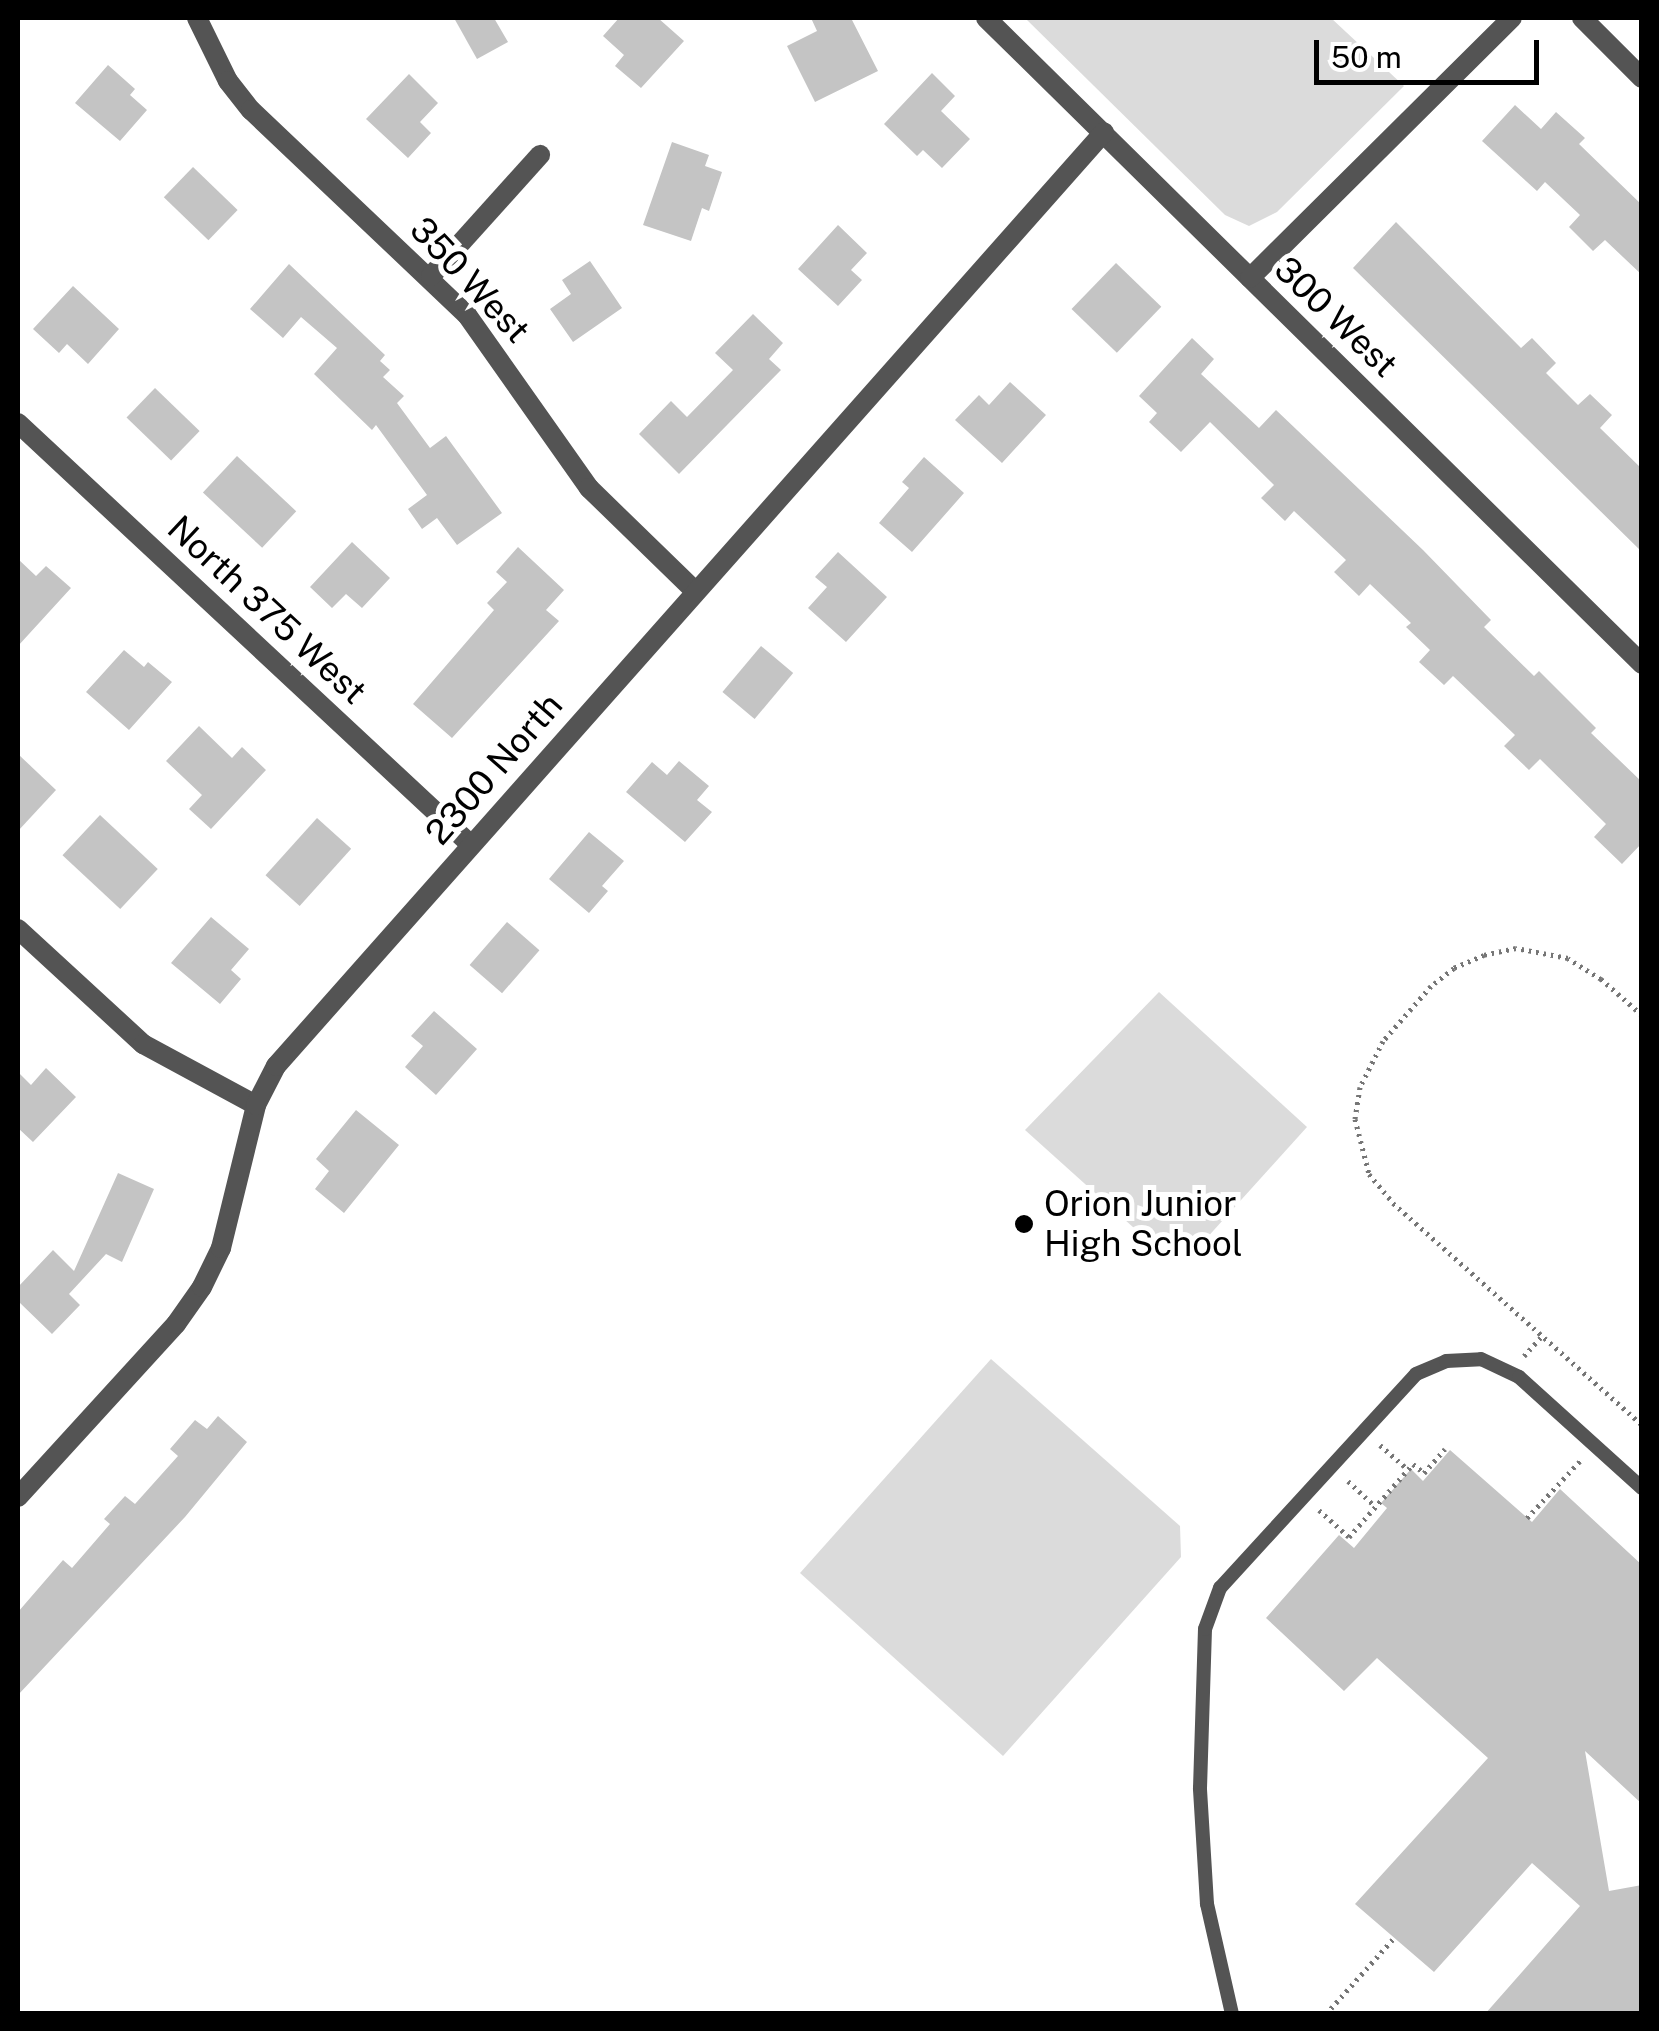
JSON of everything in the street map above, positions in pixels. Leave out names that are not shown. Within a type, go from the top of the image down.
[{"type":"street","name":"350 West","points":[[197,18],[228,81],[251,110],[431,276],[502,360],[589,488],[694,590]]},
{"type":"street","name":"300 West","points":[[986,18],[1642,664]]},
{"type":"street","points":[[1250,278],[1512,18]]},
{"type":"street","points":[[1582,18],[1642,78]]},
{"type":"street","name":"2300 North","points":[[18,1498],[176,1324],[202,1287],[222,1248],[256,1104],[276,1066],[1104,132]]},
{"type":"street","points":[[431,276],[540,155]]},
{"type":"street","name":"North 375 West","points":[[18,423],[472,845]]},
{"type":"street","points":[[18,929],[142,1044],[256,1104]]},
{"type":"lane","points":[[1232,2014],[1207,1904],[1200,1788],[1205,1629],[1220,1588],[1416,1374],[1446,1360],[1480,1359],[1519,1377],[1642,1488]]},
{"type":"path","points":[[1642,1015],[1601,979],[1568,958],[1516,948],[1484,955],[1454,968],[1431,986],[1383,1041],[1360,1088],[1355,1119],[1369,1174],[1392,1203],[1642,1425]]},
{"type":"path","points":[[1520,1360],[1542,1336]]},
{"type":"path","points":[[1376,1441],[1408,1469]]},
{"type":"path","points":[[1317,1508],[1349,1536],[1413,1464],[1424,1472],[1445,1449]]},
{"type":"path","points":[[1528,1518],[1584,1456]]},
{"type":"path","points":[[1344,1477],[1376,1506]]},
{"type":"path","points":[[1326,2014],[1394,1938]]},
{"type":"shaded area","points":[[1025,18],[1331,18],[1404,86],[1277,212],[1249,226],[1225,215]]},
{"type":"shaded area","points":[[1159,992],[1307,1127],[1195,1251],[1164,1255],[1025,1130]]},
{"type":"shaded area","points":[[991,1359],[1180,1526],[1181,1557],[1003,1756],[800,1573]]},
{"type":"building","points":[[454,18],[494,18],[508,42],[477,59]]},
{"type":"building","points":[[619,18],[658,18],[684,41],[641,88],[615,66],[624,55],[603,36]]},
{"type":"building","points":[[811,18],[851,18],[878,71],[815,102],[787,46],[817,31]]},
{"type":"building","points":[[108,65],[135,89],[130,95],[147,110],[120,141],[75,103]]},
{"type":"building","points":[[932,73],[955,96],[941,111],[970,139],[942,168],[923,150],[917,156],[884,124]]},
{"type":"building","points":[[409,74],[438,103],[420,122],[431,133],[408,158],[366,119]]},
{"type":"building","points":[[1515,105],[1541,129],[1556,112],[1585,138],[1579,144],[1642,205],[1642,275],[1605,240],[1593,251],[1569,227],[1580,215],[1545,182],[1537,191],[1482,141]]},
{"type":"building","points":[[672,142],[709,155],[705,166],[722,172],[709,211],[702,208],[691,241],[643,225]]},
{"type":"building","points":[[193,167],[238,210],[208,240],[164,197]]},
{"type":"building","points":[[1396,222],[1521,348],[1532,338],[1556,363],[1546,373],[1578,405],[1590,394],[1612,415],[1600,428],[1642,469],[1642,552],[1353,268]]},
{"type":"building","points":[[838,225],[867,253],[851,270],[862,280],[838,306],[798,269]]},
{"type":"building","points":[[590,261],[622,308],[573,342],[550,309],[571,294],[562,280]]},
{"type":"building","points":[[1116,263],[1161,307],[1117,353],[1072,309]]},
{"type":"building","points":[[289,264],[385,355],[380,361],[390,370],[383,377],[404,396],[397,403],[430,448],[446,436],[502,513],[457,545],[437,518],[422,529],[408,509],[427,495],[376,425],[372,430],[314,374],[337,348],[301,317],[283,338],[250,309]]},
{"type":"building","points":[[73,286],[119,329],[88,364],[67,344],[59,353],[33,329]]},
{"type":"building","points":[[753,314],[783,343],[769,359],[781,370],[679,474],[639,434],[671,401],[687,417],[733,370],[715,353]]},
{"type":"building","points":[[1192,338],[1214,359],[1201,374],[1259,428],[1276,410],[1423,550],[1491,620],[1484,627],[1534,676],[1539,671],[1596,728],[1591,733],[1642,782],[1642,843],[1622,864],[1594,837],[1606,824],[1540,759],[1529,770],[1504,746],[1515,735],[1453,676],[1444,685],[1419,662],[1430,650],[1406,627],[1411,623],[1370,584],[1359,596],[1334,572],[1346,560],[1294,511],[1285,521],[1261,498],[1274,485],[1210,422],[1181,452],[1149,422],[1157,413],[1139,396]]},
{"type":"building","points":[[1010,382],[1046,415],[1002,463],[955,420],[979,395],[989,405]]},
{"type":"building","points":[[155,388],[200,431],[171,461],[127,417]]},
{"type":"building","points":[[237,456],[296,511],[262,548],[203,493]]},
{"type":"building","points":[[924,457],[964,493],[912,552],[879,523],[909,488],[902,482]]},
{"type":"building","points":[[352,542],[390,578],[362,608],[346,594],[332,608],[310,587]]},
{"type":"building","points":[[518,547],[564,590],[546,610],[559,621],[452,738],[413,704],[494,610],[487,603],[507,582],[496,572]]},
{"type":"building","points":[[838,552],[887,597],[846,642],[808,608],[827,587],[815,577]]},
{"type":"building","points":[[18,559],[36,576],[46,566],[71,588],[18,646]]},
{"type":"building","points":[[761,646],[793,673],[755,719],[722,692]]},
{"type":"building","points":[[124,650],[144,667],[148,662],[172,682],[129,730],[86,692]]},
{"type":"building","points":[[199,726],[232,758],[242,747],[266,770],[211,829],[189,809],[202,795],[166,761]]},
{"type":"building","points":[[18,754],[56,790],[18,831]]},
{"type":"building","points":[[679,761],[709,786],[697,800],[712,812],[685,842],[626,792],[652,762],[667,775]]},
{"type":"building","points":[[100,815],[158,869],[120,909],[62,855]]},
{"type":"building","points":[[317,818],[351,849],[300,906],[265,875]]},
{"type":"building","points":[[589,832],[624,861],[602,886],[608,891],[589,913],[549,879]]},
{"type":"building","points":[[211,917],[249,949],[231,970],[241,979],[220,1004],[171,963]]},
{"type":"building","points":[[507,922],[539,950],[502,993],[470,965]]},
{"type":"building","points":[[434,1011],[477,1049],[436,1095],[405,1067],[423,1046],[411,1036]]},
{"type":"building","points":[[46,1068],[76,1097],[33,1142],[18,1128],[18,1072],[31,1085]]},
{"type":"building","points":[[356,1110],[399,1145],[344,1213],[315,1189],[329,1171],[316,1159]]},
{"type":"building","points":[[118,1173],[154,1189],[122,1262],[106,1254],[69,1294],[80,1305],[52,1334],[18,1301],[18,1287],[53,1250],[74,1271]]},
{"type":"building","points":[[218,1416],[247,1442],[185,1517],[18,1695],[18,1612],[63,1560],[72,1568],[110,1524],[104,1519],[125,1496],[135,1504],[178,1456],[170,1449],[195,1420],[207,1429]]},
{"type":"building","points":[[1450,1450],[1532,1522],[1560,1489],[1642,1565],[1642,1804],[1585,1751],[1609,1891],[1642,1885],[1642,2014],[1485,2014],[1580,1906],[1532,1863],[1434,1972],[1355,1904],[1488,1758],[1377,1658],[1344,1691],[1266,1618],[1339,1535],[1354,1548],[1387,1508],[1381,1503],[1411,1469],[1423,1481]]},
{"type":"place","name":"Orion Junior High School","points":[[1024,1224]]}]
